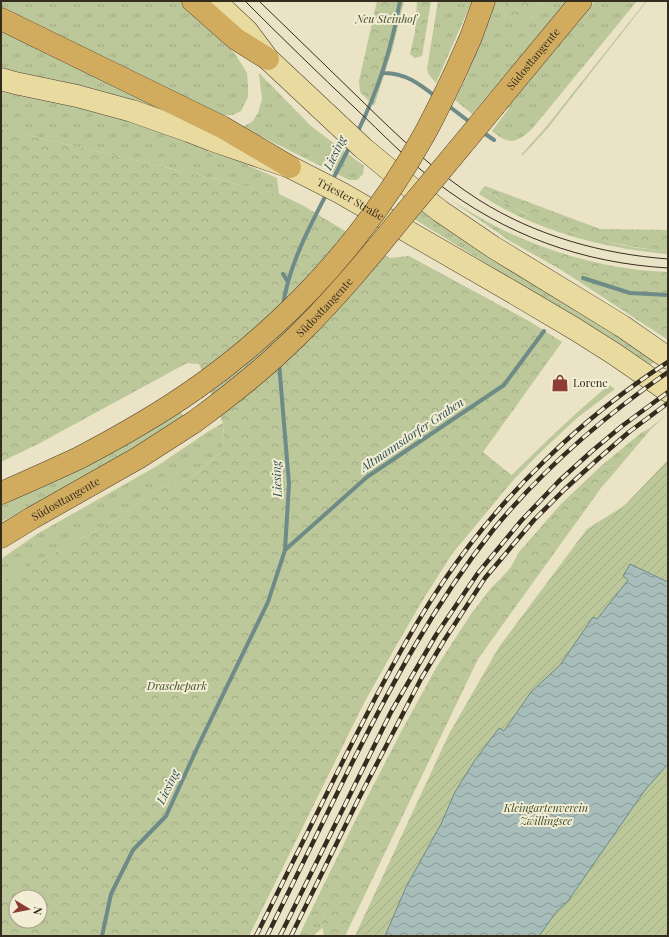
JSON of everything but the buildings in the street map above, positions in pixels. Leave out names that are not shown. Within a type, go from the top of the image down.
[{"type":"highway","points":[[193,1],[236,39],[268,59]]},
{"type":"highway","name":"Südosttangente","points":[[1,493],[78,458],[168,408],[221,370],[273,326],[308,292],[344,251],[386,196],[424,136],[440,106],[471,37],[484,1]]},
{"type":"highway","name":"Südosttangente","points":[[1,537],[138,458],[194,422],[250,379],[298,335],[384,240],[581,1]]},
{"type":"highway","points":[[1,19],[222,127],[290,167]]},
{"type":"highway","points":[[1,484],[37,477]]},
{"type":"main road","points":[[215,1],[247,31],[268,59],[363,148],[440,211],[493,247],[622,326],[668,358]]},
{"type":"main road","name":"Triester Straße","points":[[1,79],[77,96],[132,112],[290,167],[341,193],[575,329],[668,391]]},
{"type":"green space","points":[[1,1],[181,1],[235,54],[247,73],[248,97],[241,111],[233,115],[215,116],[1,9]]},
{"type":"green space","name":"Neu Steinhof","points":[[377,1],[404,1],[392,51],[374,106],[360,92],[359,81]]},
{"type":"green space","name":"Neu Steinhof","points":[[417,1],[431,1],[422,56],[415,58],[410,54],[415,32]]},
{"type":"green space","points":[[438,1],[472,1],[436,83],[429,75],[427,69]]},
{"type":"green space","points":[[494,1],[506,1],[503,8],[506,18],[531,18],[535,6],[548,1],[568,1],[472,114],[455,100],[466,78]]},
{"type":"green space","points":[[506,1],[548,1],[535,6],[531,18],[506,18],[503,8]]},
{"type":"green space","points":[[595,1],[637,1],[532,129],[521,138],[512,141],[498,136],[492,131],[509,108],[508,107]]},
{"type":"green space","points":[[646,1],[547,129],[522,156],[522,154],[546,127]]},
{"type":"green space","points":[[1,29],[180,118],[1,69]]},
{"type":"green space","points":[[259,73],[311,126],[364,166],[363,174],[357,180],[349,180],[242,127],[252,122],[258,113],[262,99]]},
{"type":"green space","points":[[1,88],[87,108],[185,138],[277,178],[279,194],[1,129]]},
{"type":"green space","name":"Draschepark","points":[[1,129],[279,194],[302,205],[390,258],[409,256],[529,321],[562,342],[483,452],[515,478],[452,554],[396,646],[364,703],[249,936],[1,936],[1,582],[113,521],[160,488],[196,474],[221,452],[224,440],[223,423],[199,364],[187,363],[40,443],[1,462]]},
{"type":"green space","points":[[485,186],[600,229],[668,230],[668,251],[617,244],[592,238],[556,226],[533,217],[492,195],[482,189]]},
{"type":"green space","points":[[482,189],[523,213],[579,234],[621,245],[668,251],[668,254],[593,242],[546,228],[501,207],[479,194]]},
{"type":"green space","points":[[449,199],[501,229],[561,253],[625,268],[668,272],[668,340],[563,271],[510,241]]},
{"type":"green space","points":[[421,210],[656,361],[650,365],[414,219]]},
{"type":"green space","points":[[609,385],[615,389],[577,418],[515,478],[511,476],[559,429]]},
{"type":"green space","points":[[180,412],[185,417],[144,445],[1,522],[1,504],[105,456]]},
{"type":"green space","points":[[668,413],[651,429],[619,467],[613,465],[601,466],[641,433],[650,428]]},
{"type":"green space","points":[[223,423],[224,440],[221,452],[196,474],[160,488],[113,521],[1,582],[1,559],[37,534],[157,466]]},
{"type":"green space","name":"Kleingartenverein Zwillingsee","points":[[668,460],[668,936],[355,936],[449,734],[499,647],[587,529],[624,506]]},
{"type":"green space","points":[[613,465],[619,467],[601,488],[478,659],[345,936],[322,936],[324,934],[321,923],[325,915],[325,909],[322,908],[315,919],[312,919],[309,915],[354,823],[436,668],[471,614],[491,588],[511,567],[519,552],[561,504],[601,466]]},
{"type":"green space","points":[[322,908],[325,909],[325,915],[321,923],[322,928],[313,936],[299,936],[309,915],[312,919]]},
{"type":"water","points":[[630,564],[668,582],[668,764],[645,790],[568,901],[557,911],[539,936],[385,936],[406,887],[441,824],[455,792],[475,760],[499,728],[504,731],[531,692],[560,665],[593,617],[597,619],[628,580],[623,576]]},
{"type":"waterway","name":"Liesing","points":[[357,133],[378,85],[393,35],[400,1]]},
{"type":"waterway","points":[[382,73],[397,74],[405,77],[418,83],[436,97]]},
{"type":"waterway","points":[[446,104],[471,123]]},
{"type":"waterway","points":[[481,131],[494,140]]},
{"type":"waterway","name":"Liesing","points":[[332,181],[350,146]]},
{"type":"waterway","name":"Liesing","points":[[283,305],[290,276],[300,247],[327,193]]},
{"type":"waterway","name":"Liesing","points":[[283,274],[288,282]]},
{"type":"waterway","name":"Altmannsdorfer Graben","points":[[583,278],[630,293],[668,295]]},
{"type":"waterway","name":"Altmannsdorfer Graben","points":[[285,550],[367,477],[504,385],[544,331]]},
{"type":"waterway","name":"Liesing","points":[[102,936],[111,894],[133,850],[166,816],[268,602],[285,550],[289,484],[279,363]]},
{"type":"tram line","points":[[245,1],[405,156],[425,174],[462,201],[517,231],[575,253],[605,260],[668,268]]},
{"type":"tram line","points":[[259,1],[403,140],[447,178],[479,200],[523,224],[570,241],[619,253],[668,259]]},
{"type":"railway","points":[[256,936],[346,755],[392,667],[416,624],[443,582],[490,519],[545,461],[604,408],[668,362]]},
{"type":"railway","points":[[267,936],[351,765],[399,673],[452,586],[493,530],[553,465],[620,407],[668,372]]},
{"type":"railway","points":[[280,936],[391,712],[436,635],[478,573],[521,521],[559,481],[622,426],[668,392]]},
{"type":"railway","points":[[291,936],[358,800],[421,679],[485,578],[534,520],[565,489],[629,432],[668,403]]},
{"type":"place","name":"Lorenc","points":[[560,383]]}]
